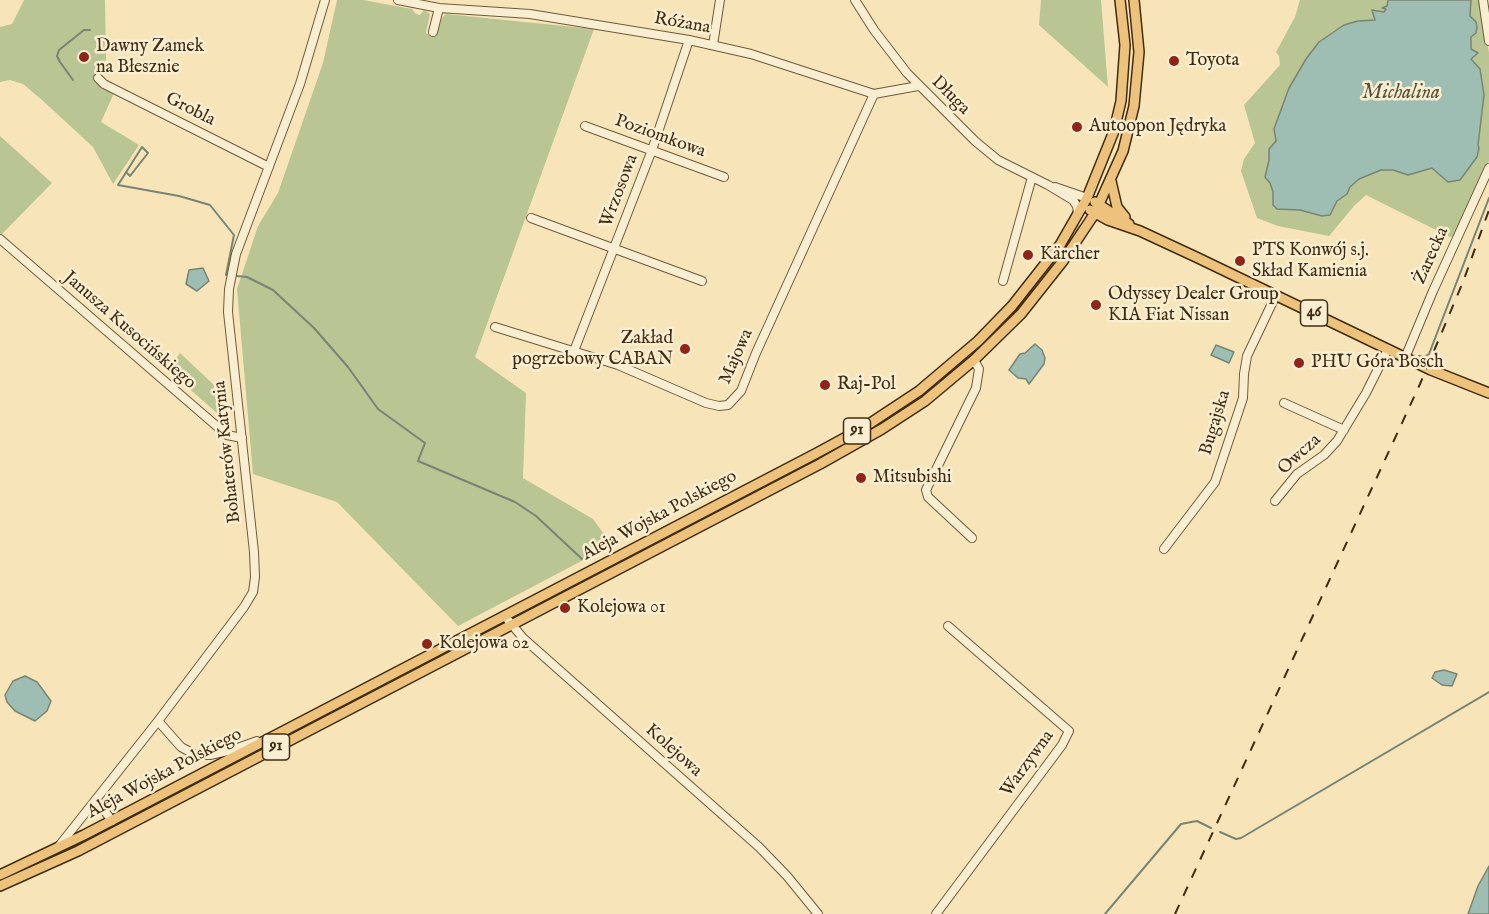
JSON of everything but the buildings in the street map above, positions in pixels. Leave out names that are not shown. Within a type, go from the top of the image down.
[{"type":"main road","name":"Aleja Wojska Polskiego","points":[[0,875],[56,850],[847,437],[904,401],[962,356],[1012,306],[1046,264],[1083,206],[1114,131],[1121,101],[1125,45],[1120,0]]},
{"type":"main road","name":"Aleja Wojska Polskiego","points":[[0,886],[78,850],[856,445],[925,400],[975,360],[1008,328],[1034,299],[1070,251],[1097,209],[1111,181],[1129,132],[1137,87],[1139,52],[1134,0]]},
{"type":"main road","name":"46","points":[[1111,181],[1118,210],[1140,231],[1405,358],[1489,393]]},
{"type":"main road","points":[[1083,206],[1097,209],[1140,231]]},
{"type":"street","name":"Bohaterów Katynia","points":[[56,850],[158,721],[253,592],[254,552],[228,312],[229,289],[236,255],[300,84],[325,0]]},
{"type":"street","name":"Różana","points":[[398,0],[439,8],[530,14],[689,40],[751,54],[874,94],[918,86]]},
{"type":"street","points":[[713,45],[720,0]]},
{"type":"street","name":"Długa","points":[[855,0],[918,86],[986,152],[1048,185],[1073,200],[1077,206],[1083,206]]},
{"type":"street","points":[[1483,0],[1489,41]]},
{"type":"street","points":[[433,32],[439,8]]},
{"type":"street","name":"Wrzosowa","points":[[574,351],[652,150],[689,40]]},
{"type":"street","name":"Grobla","points":[[98,78],[104,84],[269,167]]},
{"type":"street","name":"Majowa","points":[[495,327],[618,365],[706,402],[719,406],[728,405],[741,391],[756,353],[874,94]]},
{"type":"street","name":"Poziomkowa","points":[[585,126],[724,177]]},
{"type":"street","name":"Żarecka","points":[[1405,358],[1432,291],[1489,168]]},
{"type":"street","points":[[1003,281],[1032,177]]},
{"type":"street","name":"Długa","points":[[1048,185],[1071,191],[1083,206]]},
{"type":"street","points":[[531,218],[702,281]]},
{"type":"street","name":"Janusza Kusocińskiego","points":[[0,240],[227,435],[242,438]]},
{"type":"street","name":"Bugajska","points":[[1164,549],[1215,482],[1243,398],[1247,356],[1276,295]]},
{"type":"street","name":"Owcza","points":[[1275,501],[1298,474],[1330,450],[1344,430],[1388,350]]},
{"type":"street","points":[[972,538],[928,497],[926,490],[976,388],[979,369],[975,360]]},
{"type":"street","name":"Owcza","points":[[1284,403],[1344,430]]},
{"type":"street","name":"Kolejowa","points":[[504,615],[523,638],[759,847],[788,876],[818,914]]},
{"type":"street","name":"Warzywna","points":[[936,914],[1055,754],[1069,731],[948,626]]},
{"type":"street","points":[[158,721],[181,747],[196,755],[210,755],[232,750],[280,733]]},
{"type":"street","points":[[96,799],[112,821]]},
{"type":"green space","points":[[24,0],[105,0],[106,59],[97,83],[114,93],[101,122],[139,145],[113,184],[93,147],[42,100],[23,84],[10,80],[0,82],[0,27],[12,24]]},
{"type":"green space","points":[[337,0],[363,0],[412,9],[420,15],[424,10],[430,14],[426,33],[431,36],[436,36],[442,18],[446,14],[594,29],[475,357],[526,393],[523,478],[593,519],[612,545],[458,626],[337,502],[253,474],[237,289],[258,226],[278,193],[323,63]]},
{"type":"green space","points":[[1041,0],[1101,0],[1108,87],[1039,25]]},
{"type":"green space","name":"Michalina","points":[[1300,0],[1481,0],[1489,53],[1489,161],[1471,196],[1475,198],[1458,236],[1450,237],[1366,195],[1329,236],[1278,226],[1257,218],[1241,171],[1244,159],[1255,143],[1244,105],[1280,65],[1276,52],[1295,17]]},
{"type":"green space","points":[[0,136],[52,183],[1,235],[0,234]]},
{"type":"green space","points":[[1077,224],[1081,226],[1050,271],[1026,302],[987,342],[985,340],[1038,281]]},
{"type":"green space","points":[[180,353],[214,385],[218,414],[168,370]]},
{"type":"water","name":"Michalina","points":[[1388,0],[1471,0],[1470,16],[1476,22],[1477,28],[1476,33],[1471,37],[1471,49],[1478,53],[1471,59],[1480,69],[1484,95],[1477,157],[1460,180],[1448,182],[1432,168],[1408,175],[1393,170],[1381,170],[1359,179],[1350,187],[1347,194],[1337,201],[1330,215],[1322,216],[1300,210],[1277,209],[1273,205],[1270,183],[1265,177],[1269,149],[1276,141],[1274,129],[1289,88],[1319,42],[1344,25],[1375,20],[1372,10],[1384,12],[1386,9],[1382,8],[1387,6]]},
{"type":"water","points":[[203,268],[209,281],[197,291],[186,284],[189,270]]},
{"type":"water","points":[[1035,344],[1042,350],[1045,358],[1044,364],[1029,384],[1026,379],[1018,378],[1009,370],[1020,354],[1025,353]]},
{"type":"water","points":[[1216,345],[1234,352],[1229,363],[1211,355]]},
{"type":"water","points":[[1444,670],[1457,674],[1452,686],[1442,685],[1432,678],[1435,672]]},
{"type":"water","points":[[25,676],[37,682],[51,701],[47,711],[35,721],[15,711],[7,702],[5,695],[13,681]]},
{"type":"water","points":[[1489,866],[1489,914],[1468,914],[1478,886]]},
{"type":"waterway","points":[[73,80],[57,56],[59,50],[84,30],[90,30]]},
{"type":"waterway","points":[[127,173],[130,176],[148,153],[142,147],[118,185],[179,196],[210,205],[234,235],[226,275],[247,277],[273,290],[314,328],[348,367],[378,409],[425,443],[418,461],[515,502],[536,516],[582,559]]},
{"type":"waterway","points":[[1419,356],[1424,357],[1429,354],[1489,198]]},
{"type":"waterway","points":[[1220,832],[1236,839],[1241,838],[1489,692]]},
{"type":"waterway","points":[[1105,914],[1181,824],[1197,821],[1211,828]]},
{"type":"railway","points":[[1175,914],[1420,384],[1463,282],[1489,210]]},
{"type":"place","name":"Dawny Zamek na Błesznie","points":[[84,57]]},
{"type":"place","name":"Toyota","points":[[1174,61]]},
{"type":"place","name":"Autoopon Jędryka","points":[[1077,127]]},
{"type":"place","name":"Kärcher","points":[[1028,255]]},
{"type":"place","name":"PTS Konwój s.j. Skład Kamienia","points":[[1240,261]]},
{"type":"place","name":"Odyssey Dealer Group KIA Fiat Nissan","points":[[1096,305]]},
{"type":"place","name":"Zakład pogrzebowy CABAN","points":[[685,349]]},
{"type":"place","name":"PHU Góra Bosch","points":[[1299,363]]},
{"type":"place","name":"Raj-Pol","points":[[825,385]]},
{"type":"place","name":"Mitsubishi","points":[[861,478]]},
{"type":"place","name":"Kolejowa 01","points":[[565,608]]},
{"type":"place","name":"Kolejowa 02","points":[[427,644]]}]
